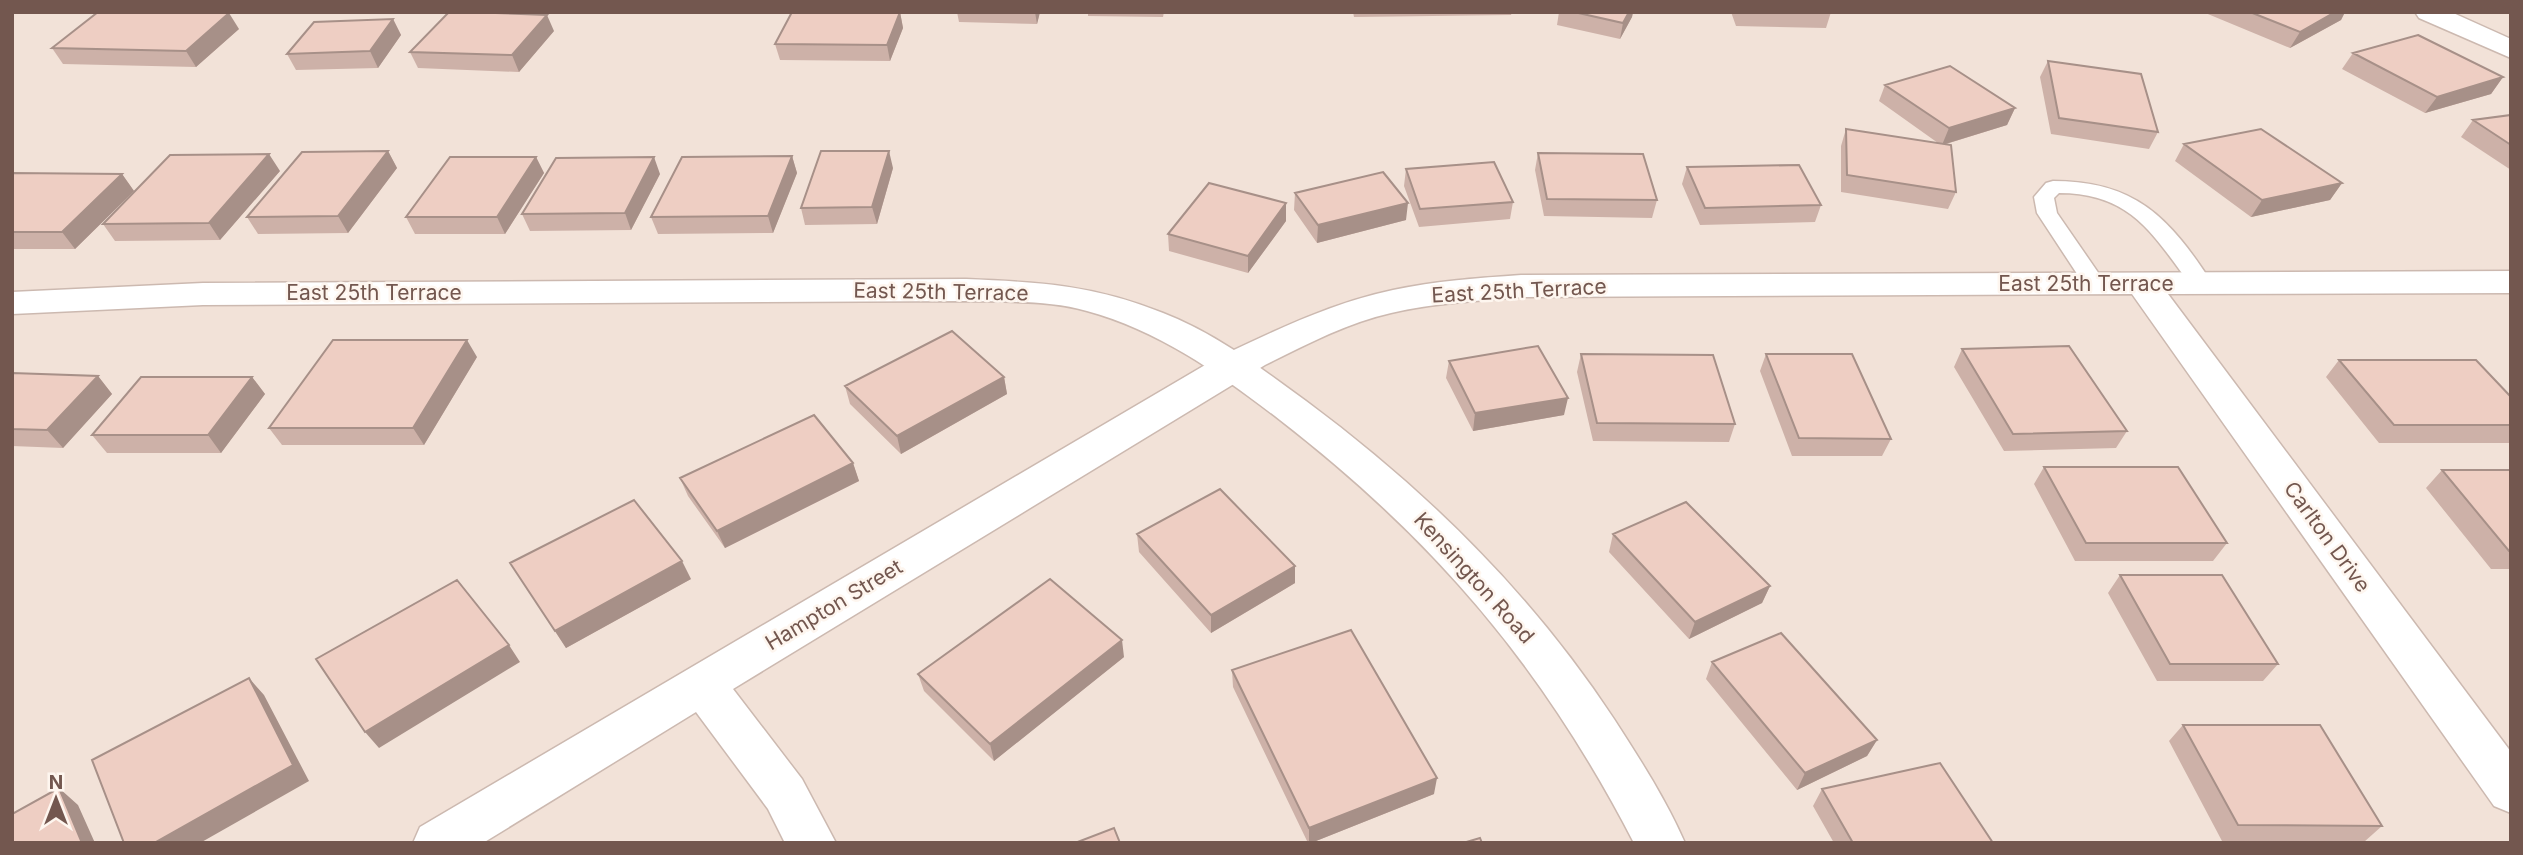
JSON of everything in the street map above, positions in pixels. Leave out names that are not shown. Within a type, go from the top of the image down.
[{"type":"street","points":[[2428,12],[2511,50]]},
{"type":"street","name":"East 25th Terrace","points":[[12,303],[217,294],[966,290],[1043,293],[1100,303],[1153,322],[1195,342],[1230,367],[1305,330],[1355,312],[1412,297],[1469,291],[1577,285],[2511,282]]},
{"type":"street","name":"Carlton Drive","points":[[2142,284],[2511,791]]},
{"type":"street","name":"Hampton Street","points":[[438,843],[1230,367]]},
{"type":"street","name":"Kensington Road","points":[[1230,367],[1349,454],[1416,512],[1486,586],[1549,663],[1608,750],[1660,843]]},
{"type":"street","points":[[702,684],[785,794],[811,843]]},
{"type":"lane","points":[[2095,284],[2047,213],[2044,197],[2053,187],[2076,185],[2100,188],[2128,200],[2147,216],[2201,283]]},
{"type":"shaded area","points":[[12,12],[2511,12],[2511,843],[12,843]]},
{"type":"building","points":[[98,12],[229,13],[186,51],[52,48]]},
{"type":"building","points":[[449,12],[547,15],[512,55],[410,52]]},
{"type":"building","points":[[792,12],[900,12],[887,45],[775,44]]},
{"type":"building","points":[[1574,12],[1629,12],[1623,23]]},
{"type":"building","points":[[2250,12],[2335,12],[2300,32]]},
{"type":"building","points":[[393,19],[370,51],[287,54],[314,22]]},
{"type":"building","points":[[2418,35],[2503,77],[2437,97],[2353,53]]},
{"type":"building","points":[[2048,61],[2141,74],[2158,132],[2059,118]]},
{"type":"building","points":[[1950,66],[2015,108],[1949,128],[1885,85]]},
{"type":"building","points":[[2511,115],[2511,145],[2473,120]]},
{"type":"building","points":[[1846,129],[1951,145],[1956,192],[1847,175]]},
{"type":"building","points":[[2261,129],[2342,183],[2262,200],[2184,144]]},
{"type":"building","points":[[388,151],[338,216],[247,217],[302,152]]},
{"type":"building","points":[[821,151],[889,151],[872,207],[801,208]]},
{"type":"building","points":[[1538,153],[1643,154],[1657,200],[1547,199]]},
{"type":"building","points":[[269,154],[209,223],[103,224],[170,155]]},
{"type":"building","points":[[792,156],[768,216],[651,217],[682,157]]},
{"type":"building","points":[[450,157],[536,157],[497,217],[406,217]]},
{"type":"building","points":[[654,157],[625,213],[522,214],[556,158]]},
{"type":"building","points":[[1494,162],[1513,202],[1420,209],[1406,169]]},
{"type":"building","points":[[1799,165],[1821,205],[1705,208],[1687,167]]},
{"type":"building","points":[[1383,172],[1408,203],[1318,225],[1295,193]]},
{"type":"building","points":[[12,173],[122,174],[62,232],[12,232]]},
{"type":"building","points":[[1209,183],[1286,203],[1248,256],[1168,234]]},
{"type":"building","points":[[952,331],[1004,377],[897,436],[845,386]]},
{"type":"building","points":[[333,340],[467,340],[413,428],[269,428]]},
{"type":"building","points":[[1538,346],[1568,398],[1475,413],[1449,361]]},
{"type":"building","points":[[2069,346],[2127,431],[2013,434],[1962,349]]},
{"type":"building","points":[[1581,354],[1713,355],[1735,424],[1597,423]]},
{"type":"building","points":[[1766,354],[1852,354],[1891,439],[1799,438]]},
{"type":"building","points":[[2339,360],[2476,360],[2511,397],[2511,425],[2394,425]]},
{"type":"building","points":[[12,373],[98,376],[47,430],[12,429]]},
{"type":"building","points":[[141,377],[252,377],[208,435],[92,435]]},
{"type":"building","points":[[814,415],[853,463],[717,531],[680,478]]},
{"type":"building","points":[[2044,467],[2178,467],[2227,543],[2086,543]]},
{"type":"building","points":[[2442,470],[2511,470],[2511,551],[2509,551]]},
{"type":"building","points":[[1220,489],[1295,566],[1211,615],[1137,534]]},
{"type":"building","points":[[634,500],[682,561],[555,631],[510,563]]},
{"type":"building","points":[[1686,502],[1770,586],[1695,622],[1613,534]]},
{"type":"building","points":[[2120,575],[2222,575],[2278,664],[2170,664]]},
{"type":"building","points":[[1050,579],[1122,640],[990,744],[918,674]]},
{"type":"building","points":[[457,580],[509,645],[365,732],[316,659]]},
{"type":"building","points":[[1351,630],[1437,778],[1309,828],[1232,670]]},
{"type":"building","points":[[1781,633],[1877,740],[1805,773],[1712,662]]},
{"type":"building","points":[[249,678],[293,765],[154,843],[124,843],[92,760]]},
{"type":"building","points":[[2183,725],[2320,725],[2382,826],[2238,825]]},
{"type":"building","points":[[1940,763],[1993,843],[1853,843],[1822,789]]},
{"type":"building","points":[[59,788],[82,843],[12,843],[12,814]]},
{"type":"building","points":[[1114,828],[1120,843],[1075,843]]},
{"type":"building","points":[[1480,838],[1482,843],[1463,843]]}]
